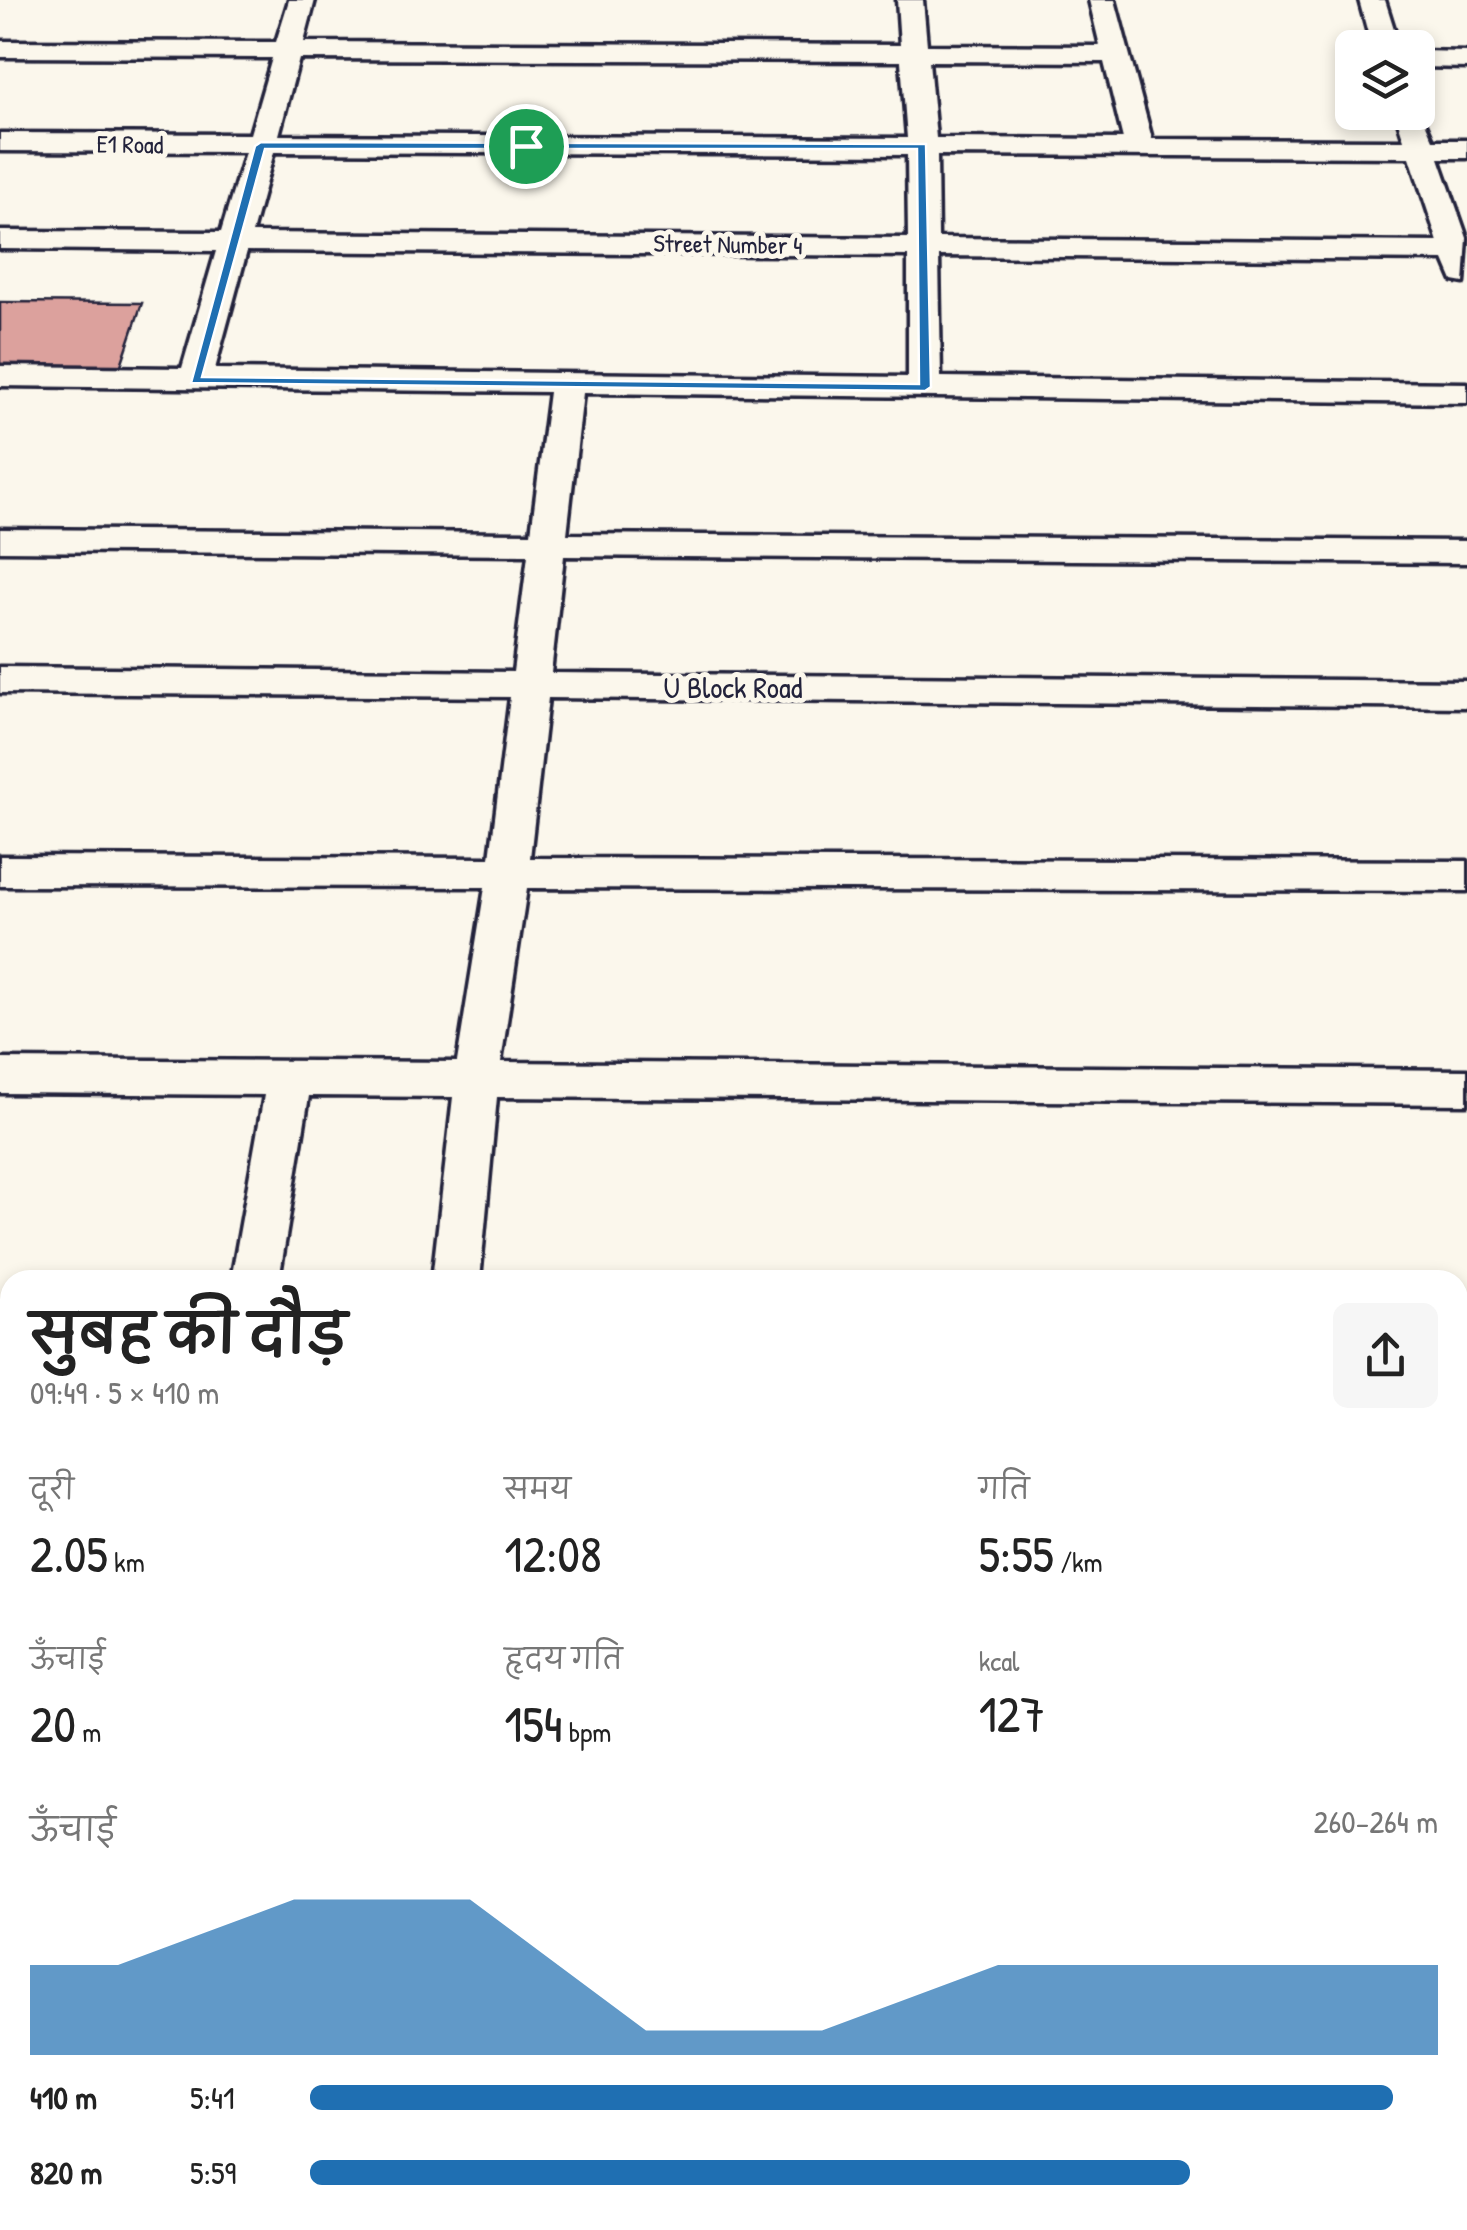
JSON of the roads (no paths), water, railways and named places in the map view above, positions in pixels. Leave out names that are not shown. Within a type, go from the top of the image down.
[{"type":"street","points":[[195,380],[302,0]]},
{"type":"street","points":[[910,0],[922,146],[925,387]]},
{"type":"street","points":[[1102,0],[1140,148]]},
{"type":"street","points":[[1372,0],[1381,30]]},
{"type":"street","points":[[0,49],[1117,54]]},
{"type":"street","points":[[1435,60],[1467,60]]},
{"type":"street","points":[[1415,130],[1461,251],[1467,281]]},
{"type":"street","name":"E1 Road","points":[[0,142],[1467,149]]},
{"type":"street","name":"Street Number 4","points":[[0,240],[1461,251]]},
{"type":"street","points":[[0,376],[1467,392]]},
{"type":"street","points":[[457,1270],[477,1077],[508,874],[567,384]]},
{"type":"street","points":[[0,540],[1467,552]]},
{"type":"street","name":"U Block Road","points":[[0,680],[1467,694]]},
{"type":"street","points":[[0,871],[1467,876]]},
{"type":"street","points":[[0,1076],[1467,1087]]},
{"type":"street","points":[[257,1270],[289,1080]]}]
